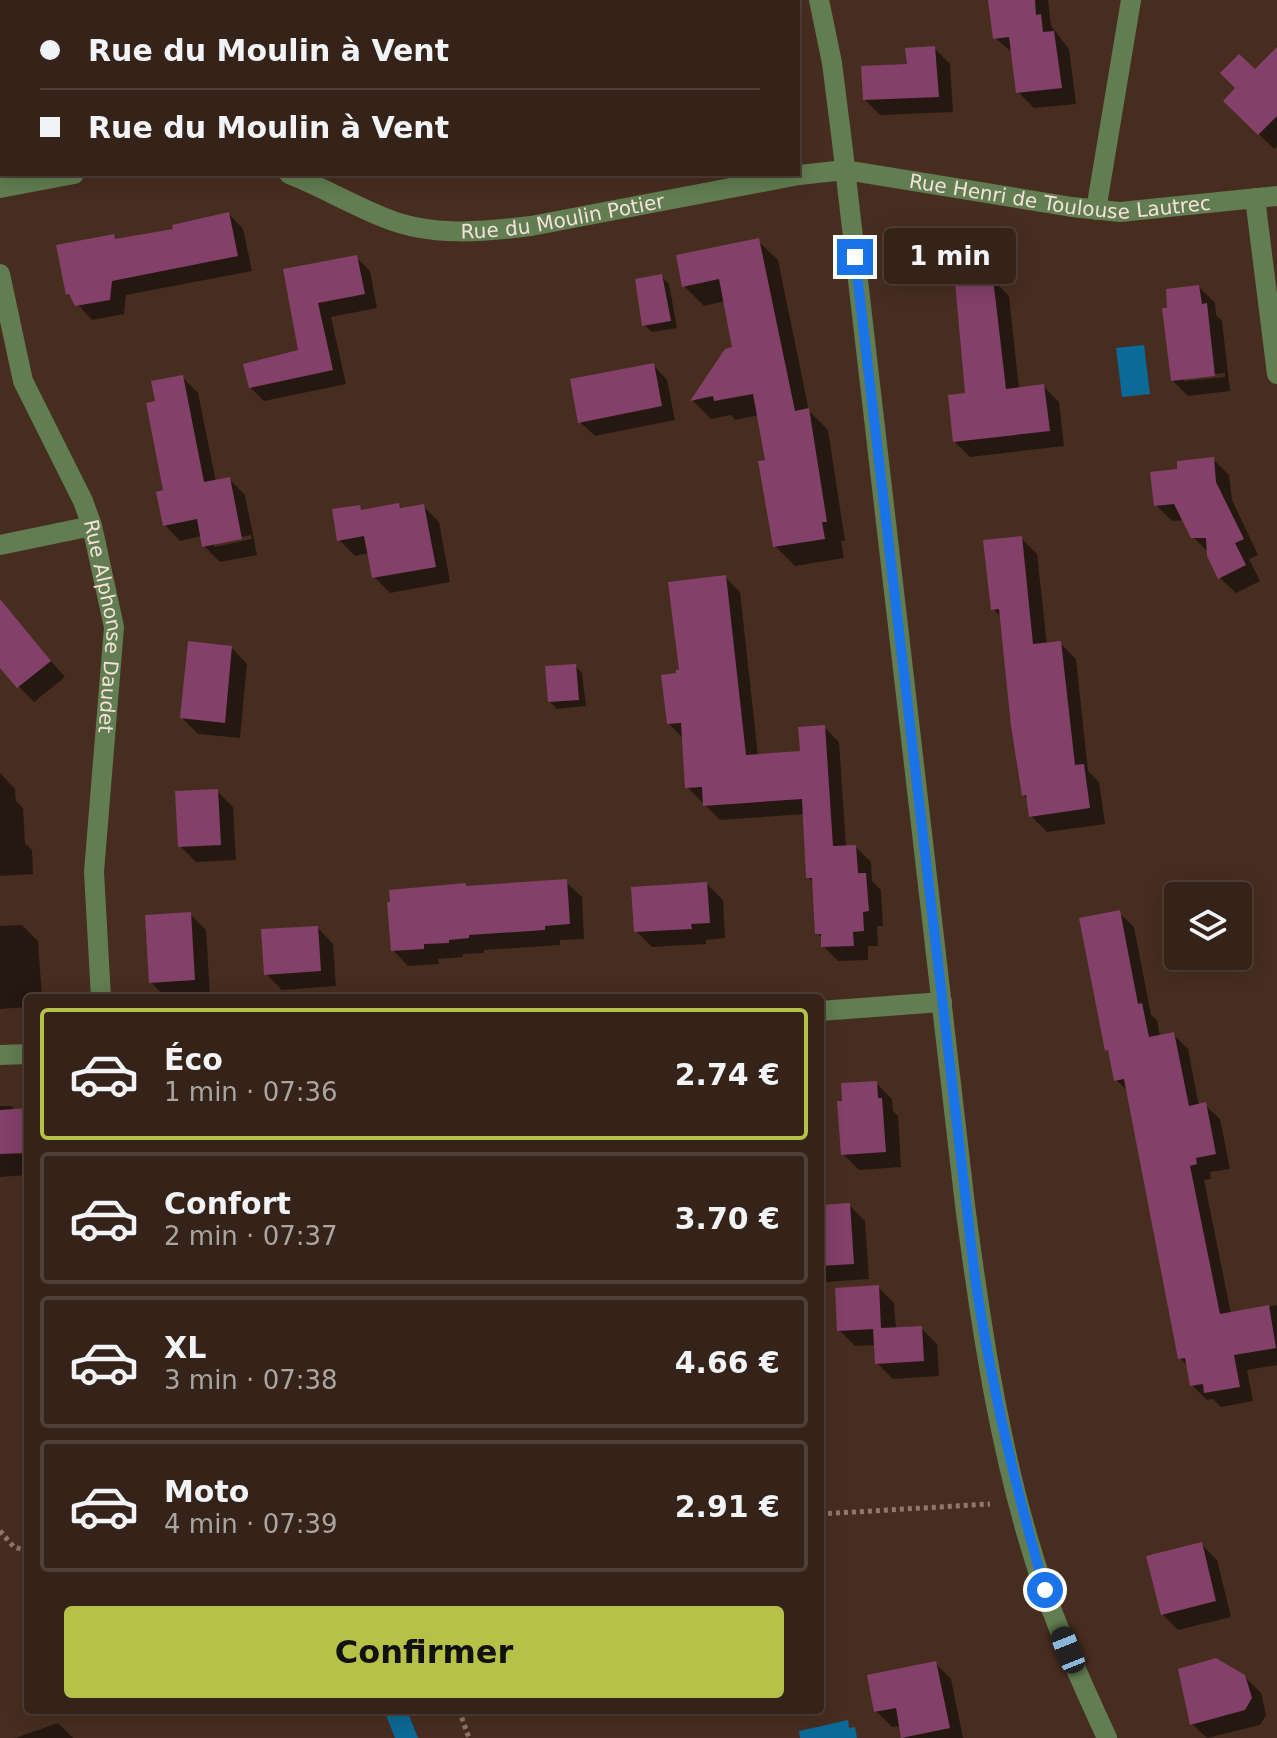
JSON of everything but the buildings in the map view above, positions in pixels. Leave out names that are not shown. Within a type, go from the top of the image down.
[{"type":"street","points":[[819,0],[832,63],[967,1220],[986,1349],[1019,1503],[1045,1590],[1107,1738]]},
{"type":"street","points":[[1096,210],[1131,0]]},
{"type":"street","name":"Rue du Moulin Potier","points":[[800,175],[845,170]]},
{"type":"street","name":"Rue Henri de Toulouse Lautrec","points":[[845,170],[1120,212],[1277,196]]},
{"type":"street","points":[[0,188],[63,176]]},
{"type":"street","name":"Rue du Moulin Potier","points":[[293,176],[387,219],[441,231],[531,226],[794,176]]},
{"type":"street","points":[[1255,198],[1277,374]]},
{"type":"street","name":"Rue Alphonse Daudet","points":[[0,274],[23,381],[77,488],[92,526],[114,627],[94,872],[101,994]]},
{"type":"street","points":[[0,545],[92,526]]},
{"type":"street","points":[[824,1011],[942,1002]]},
{"type":"street","points":[[0,1055],[24,1054]]},
{"type":"path","points":[[824,1514],[1019,1503]]},
{"type":"path","points":[[0,1531],[14,1547],[24,1550]]},
{"type":"path","points":[[460,1714],[469,1738]]},
{"type":"water","points":[[1144,345],[1150,394],[1122,397],[1116,348]]},
{"type":"water","points":[[386,1714],[409,1714],[418,1738],[395,1738]]},
{"type":"water","points":[[848,1720],[849,1728],[855,1727],[857,1738],[800,1738],[799,1731]]},
{"type":"route","points":[[855,257],[975,1278],[1008,1456],[1045,1590]]}]
